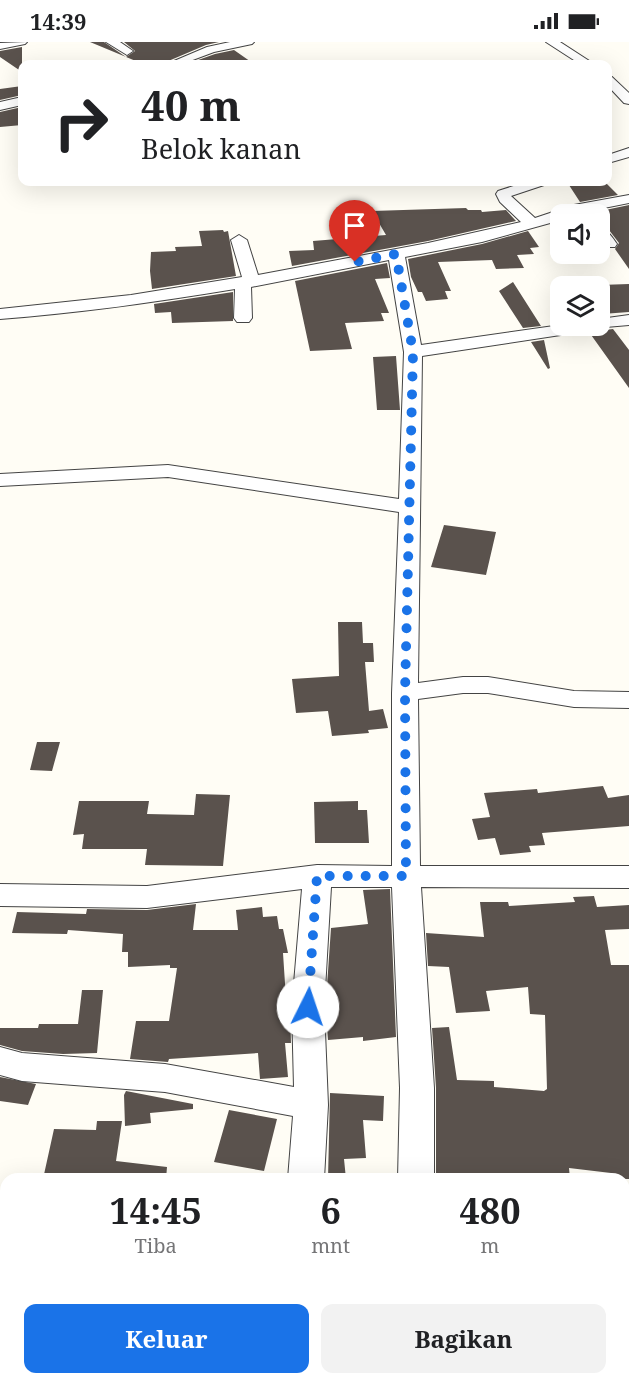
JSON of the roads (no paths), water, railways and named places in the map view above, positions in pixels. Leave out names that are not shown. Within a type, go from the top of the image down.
[{"type":"street","points":[[0,46],[21,42]]},
{"type":"street","points":[[112,42],[127,51]]},
{"type":"street","points":[[198,42],[211,49]]},
{"type":"street","points":[[183,60],[211,49],[248,42]]},
{"type":"street","points":[[552,42],[581,60]]},
{"type":"street","points":[[612,84],[629,100]]},
{"type":"street","points":[[0,106],[18,102]]},
{"type":"street","points":[[612,158],[629,152]]},
{"type":"street","points":[[526,186],[503,194],[505,199],[531,225]]},
{"type":"street","points":[[612,188],[628,199]]},
{"type":"street","points":[[609,204],[628,199]]},
{"type":"street","points":[[0,314],[109,304],[247,283],[396,254],[531,225],[550,219]]},
{"type":"street","points":[[239,240],[247,283],[243,318]]},
{"type":"street","points":[[396,254],[413,352],[405,693],[406,876],[417,1088],[416,1173]]},
{"type":"street","points":[[610,323],[629,320]]},
{"type":"street","points":[[413,352],[550,332]]},
{"type":"street","points":[[0,480],[168,471],[408,507]]},
{"type":"street","points":[[405,693],[463,685],[488,685],[574,699],[629,700]]},
{"type":"street","points":[[306,1173],[311,1105],[308,1007],[317,876]]},
{"type":"street","points":[[0,895],[147,897],[317,876],[629,877]]},
{"type":"street","points":[[0,1061],[22,1067],[165,1078],[311,1105]]}]
